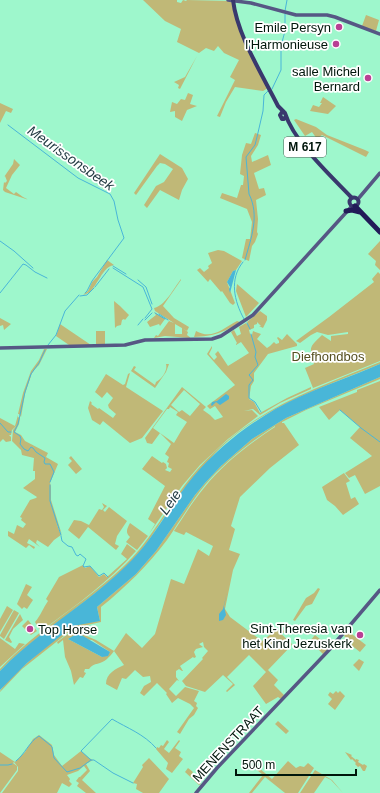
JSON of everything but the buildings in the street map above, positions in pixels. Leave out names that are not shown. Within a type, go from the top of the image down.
[{"type":"highway","points":[[354,202],[361,212],[380,232]]},
{"type":"highway","points":[[354,202],[380,227]]},
{"type":"highway","points":[[346,211],[352,210],[361,212]]},
{"type":"main road","points":[[228,0],[251,3],[282,12],[303,16],[327,15],[380,34]]},
{"type":"main road","name":"M 617","points":[[234,0],[242,30],[283,115],[302,145],[354,202]]},
{"type":"main road","name":"M 617","points":[[283,115],[306,147],[354,202]]},
{"type":"main road","points":[[0,348],[125,345],[145,340],[206,338],[226,333],[253,315],[380,173]]},
{"type":"main road","points":[[319,241],[354,202]]},
{"type":"main road","name":"MENENSTRAAT","points":[[196,793],[217,768],[330,649],[380,589]]},
{"type":"green space","points":[[143,0],[177,0],[177,2],[181,3],[183,0],[230,1],[232,3],[234,14],[268,88],[263,91],[235,87],[226,102],[220,117],[217,116],[235,80],[230,77],[239,60],[224,53],[218,46],[214,51],[206,48],[199,53],[177,42],[181,29],[165,21]]},
{"type":"green space","points":[[366,15],[379,20],[376,31],[362,26]]},
{"type":"green space","points":[[197,56],[180,89],[178,88],[179,85],[174,82],[185,77]]},
{"type":"green space","points":[[188,93],[193,95],[190,104],[197,106],[187,110],[182,121],[175,117],[175,111],[170,112],[172,102],[177,104],[181,99],[185,100]]},
{"type":"green space","points":[[323,97],[336,106],[328,114],[310,111],[313,105],[319,107],[322,103],[320,103]]},
{"type":"green space","points":[[0,103],[13,109],[11,113],[6,111],[0,123]]},
{"type":"green space","points":[[296,119],[316,127],[327,135],[369,152],[366,157],[322,135],[317,139],[312,132],[305,136],[294,120]]},
{"type":"green space","points":[[255,133],[261,135],[258,145],[251,156],[252,162],[268,155],[271,165],[254,173],[259,189],[264,188],[266,195],[256,200],[258,234],[252,246],[249,261],[242,258],[246,239],[250,239],[252,222],[247,209],[220,198],[222,193],[237,198],[241,185],[243,185],[244,176],[240,174],[242,155],[246,143],[251,144]]},
{"type":"green space","points":[[160,154],[182,168],[188,179],[179,200],[160,190],[147,208],[144,205],[156,186],[164,182],[173,169],[160,163],[136,195],[134,193]]},
{"type":"green space","points":[[14,159],[20,165],[12,175],[6,188],[14,194],[16,192],[29,200],[3,190],[4,182],[5,183],[7,181],[5,176],[4,177],[13,164]]},
{"type":"green space","points":[[380,241],[380,270],[375,265],[376,261],[368,254]]},
{"type":"green space","points":[[218,250],[224,251],[242,261],[236,270],[233,271],[227,282],[235,303],[233,305],[210,279],[208,282],[197,270],[200,268],[204,272],[209,268],[208,266],[212,263],[208,253]]},
{"type":"green space","points":[[107,260],[114,265],[105,270],[92,290],[83,295],[88,291],[92,282],[97,277]]},
{"type":"green space","name":"Diefhondbos","points":[[378,272],[380,274],[380,361],[313,388],[305,368],[314,364],[311,354],[312,345],[322,335],[331,341],[331,336],[348,334],[348,332],[328,335],[317,332],[300,343],[296,341],[374,282],[372,279]]},
{"type":"green space","points":[[181,279],[163,306],[174,318],[189,327],[187,331],[183,329],[188,332],[187,335],[191,338],[165,336],[154,338],[156,335],[158,336],[169,321],[174,323],[155,311],[154,308],[158,307],[166,300]],"holes":[[[175,324],[182,328],[182,334],[175,334]]]},
{"type":"green space","points":[[237,284],[259,303],[246,317],[236,291]]},
{"type":"green space","points":[[114,301],[129,315],[125,320],[122,320],[121,325],[115,328]]},
{"type":"green space","points":[[260,311],[267,316],[267,320],[263,328],[259,326],[261,326],[257,322],[257,324],[254,325],[254,328],[249,330],[250,334],[252,335],[253,331],[261,334],[257,339],[267,348],[274,342],[276,344],[279,343],[277,338],[278,337],[282,340],[287,334],[297,344],[297,346],[268,354],[254,373],[254,381],[251,386],[249,399],[254,402],[260,413],[287,398],[311,387],[311,389],[280,403],[260,415],[253,409],[244,411],[252,410],[258,416],[228,439],[200,465],[182,486],[149,534],[155,524],[148,519],[165,486],[142,469],[152,456],[166,464],[167,468],[165,470],[170,472],[172,469],[168,467],[169,463],[167,462],[169,457],[165,454],[171,444],[160,433],[152,444],[147,443],[145,438],[182,387],[206,407],[203,410],[215,420],[223,417],[215,406],[210,409],[207,406],[235,385],[207,354],[212,346],[209,354],[214,360],[217,357],[215,354],[218,351],[228,366],[249,353],[241,342],[236,345],[237,343],[231,332],[234,330],[237,336],[241,334],[239,327],[246,323],[248,325],[247,322]],"holes":[[[184,390],[200,404],[190,416],[182,410],[179,412],[171,405]],[[170,407],[178,412],[176,415],[187,422],[174,443],[153,428]]]},
{"type":"green space","points":[[154,312],[165,319],[160,326],[159,324],[150,327],[147,322],[156,315]]},
{"type":"green space","points":[[0,318],[11,324],[4,330],[3,325],[0,326]]},
{"type":"green space","points":[[237,321],[240,322],[218,333],[207,336],[194,337],[196,331],[212,334]]},
{"type":"green space","points":[[60,324],[91,345],[69,345],[56,336]]},
{"type":"green space","points":[[96,331],[105,331],[105,344],[96,344]]},
{"type":"green space","points":[[44,349],[47,349],[39,365],[32,373],[25,394],[21,417],[18,414],[23,393],[31,371],[39,360]]},
{"type":"green space","points":[[380,362],[380,364],[289,402],[246,427],[227,442],[183,490],[146,544],[133,560],[97,592],[28,645],[0,671],[0,669],[14,655],[30,641],[95,591],[126,564],[144,544],[191,477],[211,455],[232,436],[255,420],[302,395]]},
{"type":"green space","points":[[166,364],[169,364],[166,372],[155,388],[131,371],[134,366],[136,367],[134,370],[155,385],[164,374]]},
{"type":"green space","points":[[130,373],[126,387],[163,411],[142,438],[130,443],[103,421],[100,425],[92,420],[88,408],[90,401],[92,403],[91,404],[113,418],[116,414],[109,408],[108,405],[113,398],[107,392],[102,398],[95,392],[106,374],[123,385],[125,384],[128,374]]},
{"type":"green space","points":[[380,377],[380,379],[306,410],[282,422],[299,445],[270,468],[240,497],[231,526],[235,529],[229,550],[240,554],[233,570],[225,609],[230,617],[262,641],[276,630],[280,630],[278,631],[292,644],[268,670],[278,680],[274,685],[284,695],[281,699],[278,697],[266,704],[253,686],[266,672],[249,655],[227,677],[235,685],[227,692],[226,691],[233,684],[223,675],[205,692],[186,686],[182,681],[203,659],[202,658],[208,651],[204,647],[203,642],[199,644],[203,647],[196,649],[194,652],[196,657],[193,657],[180,666],[183,671],[179,669],[176,671],[176,677],[179,681],[177,680],[169,689],[176,696],[185,687],[199,691],[194,701],[197,703],[196,706],[198,708],[180,734],[177,732],[194,708],[190,704],[178,698],[172,703],[166,694],[167,693],[157,683],[144,696],[140,693],[144,686],[151,682],[150,676],[143,677],[135,670],[126,679],[122,678],[117,690],[106,684],[106,680],[110,674],[124,665],[114,651],[126,633],[142,648],[155,634],[171,579],[184,584],[198,549],[209,556],[213,546],[186,532],[184,535],[174,531],[196,498],[220,470],[237,454],[275,426],[238,453],[221,468],[205,485],[190,505],[167,540],[152,558],[128,584],[101,607],[101,622],[74,628],[22,669],[0,692],[21,669],[66,630],[72,626],[82,623],[100,621],[97,607],[136,574],[156,551],[205,483],[221,466],[252,439],[286,418]]},
{"type":"green space","points":[[380,381],[380,486],[365,494],[355,475],[349,478],[345,473],[372,456],[350,438],[360,427],[340,410],[329,420],[319,407]]},
{"type":"green space","points":[[18,415],[20,418],[19,424],[15,432],[21,435],[25,441],[48,453],[46,457],[58,464],[50,483],[51,500],[62,535],[56,522],[61,535],[48,547],[37,540],[36,543],[40,547],[29,539],[27,543],[35,547],[34,549],[29,545],[26,548],[8,536],[8,531],[14,534],[17,525],[23,528],[26,524],[20,517],[30,500],[37,497],[23,488],[35,479],[35,471],[33,471],[34,458],[22,455],[21,450],[12,441],[13,430],[17,425],[12,430],[11,435],[9,435],[11,437],[11,441],[6,442],[3,439],[0,442],[0,418],[15,426]]},
{"type":"green space","points":[[71,456],[82,469],[76,474],[68,465],[72,461],[69,458]]},
{"type":"green space","points":[[344,473],[350,481],[346,483],[351,499],[355,497],[359,504],[343,515],[327,500],[322,487]]},
{"type":"green space","points":[[102,503],[107,506],[103,510],[105,512],[109,507],[127,521],[117,536],[115,544],[119,546],[116,550],[88,527],[79,539],[68,530],[74,520],[81,521],[89,525],[99,509],[102,510],[104,507]]},
{"type":"green space","points":[[130,523],[148,536],[137,550],[126,542],[130,537],[127,534],[127,530]]},
{"type":"green space","points":[[127,544],[136,551],[115,573],[41,631],[40,630],[35,622],[48,601],[46,599],[59,577],[83,565],[85,568],[90,566],[99,577],[104,574],[107,577],[127,559],[121,554]]},
{"type":"green space","points":[[26,584],[32,587],[27,595],[33,600],[27,609],[24,607],[22,609],[17,604]]},
{"type":"green space","points":[[318,588],[320,589],[312,604],[306,606],[295,621],[293,620],[306,598],[314,593]]},
{"type":"green space","points":[[7,606],[13,610],[0,632],[0,619]]},
{"type":"green space","points":[[14,610],[19,613],[4,639],[0,635]]},
{"type":"green space","points":[[20,614],[23,620],[13,629],[9,637],[12,642],[11,643],[5,640]]},
{"type":"green space","name":"Top Horse","points":[[28,620],[37,631],[31,635],[22,626]]},
{"type":"green space","points":[[76,628],[77,632],[96,640],[114,651],[105,661],[93,665],[89,669],[85,669],[84,672],[86,673],[83,678],[80,677],[74,685],[71,671],[65,657],[63,640],[58,644],[57,642]],"holes":[[[72,637],[92,640],[110,652],[102,657],[68,639]]]},
{"type":"green space","points":[[348,631],[366,645],[360,652],[351,645],[353,643],[344,636]]},
{"type":"green space","points":[[315,635],[330,647],[323,654],[310,641]]},
{"type":"green space","points":[[0,638],[15,649],[19,643],[25,644],[0,667]]},
{"type":"green space","points":[[359,659],[364,662],[359,671],[353,665]]},
{"type":"green space","points":[[336,691],[338,693],[340,691],[345,696],[335,710],[328,704],[332,699],[328,695],[330,692],[333,694]]},
{"type":"green space","points":[[278,721],[289,731],[286,734],[275,724]]},
{"type":"green space","points":[[39,735],[52,745],[54,755],[62,766],[81,751],[93,760],[86,764],[90,771],[82,780],[96,793],[86,793],[77,786],[79,783],[76,781],[87,770],[84,766],[78,771],[67,775],[72,784],[69,787],[62,783],[57,793],[2,793],[18,771],[18,767],[14,762],[13,763],[17,766],[17,770],[0,793],[0,752],[15,762],[25,752],[33,739]]},
{"type":"green space","points":[[167,740],[169,742],[164,749],[169,753],[179,740],[180,741],[175,748],[181,752],[179,756],[183,759],[172,773],[166,769],[168,763],[156,749],[161,745],[163,746]]},
{"type":"green space","points":[[345,752],[352,755],[351,756],[356,760],[359,760],[358,762],[367,766],[365,771],[363,771],[360,766],[358,767]]},
{"type":"green space","points":[[149,758],[169,779],[159,793],[143,793],[136,789],[137,784],[133,783],[143,767],[142,765]]},
{"type":"green space","points":[[288,761],[296,768],[300,766],[304,767],[308,763],[314,768],[298,793],[285,793],[265,777],[252,793],[249,793],[263,775],[257,770],[259,768],[272,779]]},
{"type":"green space","points":[[188,768],[193,772],[191,775],[201,784],[199,785],[185,772]]},
{"type":"green space","points":[[315,770],[332,780],[343,793],[331,780],[325,777],[314,793],[300,793]]},
{"type":"water","points":[[236,270],[230,293],[230,287],[227,282],[233,271]]},
{"type":"water","name":"Leie","points":[[380,364],[380,377],[286,418],[252,439],[221,466],[205,483],[156,551],[136,574],[97,607],[100,621],[73,626],[27,663],[0,690],[0,671],[43,633],[96,592],[136,556],[153,534],[184,488],[204,465],[228,442],[255,422],[284,404]]},
{"type":"water","points":[[226,394],[229,396],[229,399],[220,405],[216,402],[212,406],[211,405],[212,402],[217,401]]},
{"type":"water","points":[[227,592],[224,606],[226,615],[223,620],[219,621],[219,614],[223,609]]},
{"type":"water","points":[[78,633],[110,652],[108,656],[102,657],[68,639]]},
{"type":"waterway","points":[[285,11],[287,0]]},
{"type":"waterway","points":[[272,89],[281,70],[281,46],[285,31],[285,14]]},
{"type":"waterway","points":[[245,260],[252,235],[254,219],[254,210],[249,194],[246,157],[255,145],[263,111],[264,95],[268,91]]},
{"type":"waterway","name":"Meurissonsbeek","points":[[8,125],[78,178],[110,194],[114,201],[124,238],[92,281],[85,293]]},
{"type":"waterway","points":[[0,241],[33,268]]},
{"type":"waterway","points":[[243,262],[236,276],[234,290],[244,319]]},
{"type":"waterway","points":[[0,293],[23,264],[47,278]]},
{"type":"waterway","points":[[113,266],[126,274]]},
{"type":"waterway","points":[[113,268],[143,287],[152,309],[145,318]]},
{"type":"waterway","points":[[95,287],[109,269]]},
{"type":"waterway","points":[[138,280],[146,287],[152,304]]},
{"type":"waterway","name":"Meurissonsbeek","points":[[80,296],[87,295],[94,288]]},
{"type":"waterway","points":[[48,345],[56,335],[65,311],[79,295]]},
{"type":"waterway","points":[[145,320],[152,313]]},
{"type":"waterway","points":[[155,313],[165,319]]},
{"type":"waterway","points":[[159,314],[168,320]]},
{"type":"waterway","points":[[138,325],[143,319]]},
{"type":"waterway","points":[[247,323],[250,329]]},
{"type":"waterway","points":[[251,334],[258,365],[249,375],[253,380],[249,385],[249,398],[255,402],[261,412]]},
{"type":"waterway","points":[[45,350],[39,363],[31,374],[25,392],[18,424],[14,432],[20,436],[20,444],[24,449],[28,451],[31,447],[33,448],[45,458],[45,464],[50,464],[54,472],[50,482]]},
{"type":"waterway","points":[[340,410],[380,442]]},
{"type":"waterway","points":[[0,423],[8,432],[11,432]]},
{"type":"waterway","points":[[50,485],[50,501],[61,535]]},
{"type":"waterway","points":[[61,536],[62,541],[68,546],[72,547],[76,555],[78,556],[80,554],[86,559],[83,566],[84,567],[90,566],[99,576],[104,573],[108,577]]},
{"type":"waterway","points":[[91,760],[81,751],[112,719],[141,735],[156,748]]},
{"type":"waterway","points":[[16,761],[32,741],[39,736],[52,747],[54,758],[67,772],[80,768],[91,760],[94,760],[113,773],[133,783]]},
{"type":"waterway","points":[[0,765],[12,764]]},
{"type":"place","name":"Emile Persyn","points":[[339,27]]},
{"type":"place","name":"l'Harmonieuse","points":[[336,44]]},
{"type":"place","name":"salle Michel Bernard","points":[[368,78]]},
{"type":"place","name":"Top Horse","points":[[30,629]]},
{"type":"place","name":"Sint-Theresia van het Kind Jezuskerk","points":[[360,635]]}]
